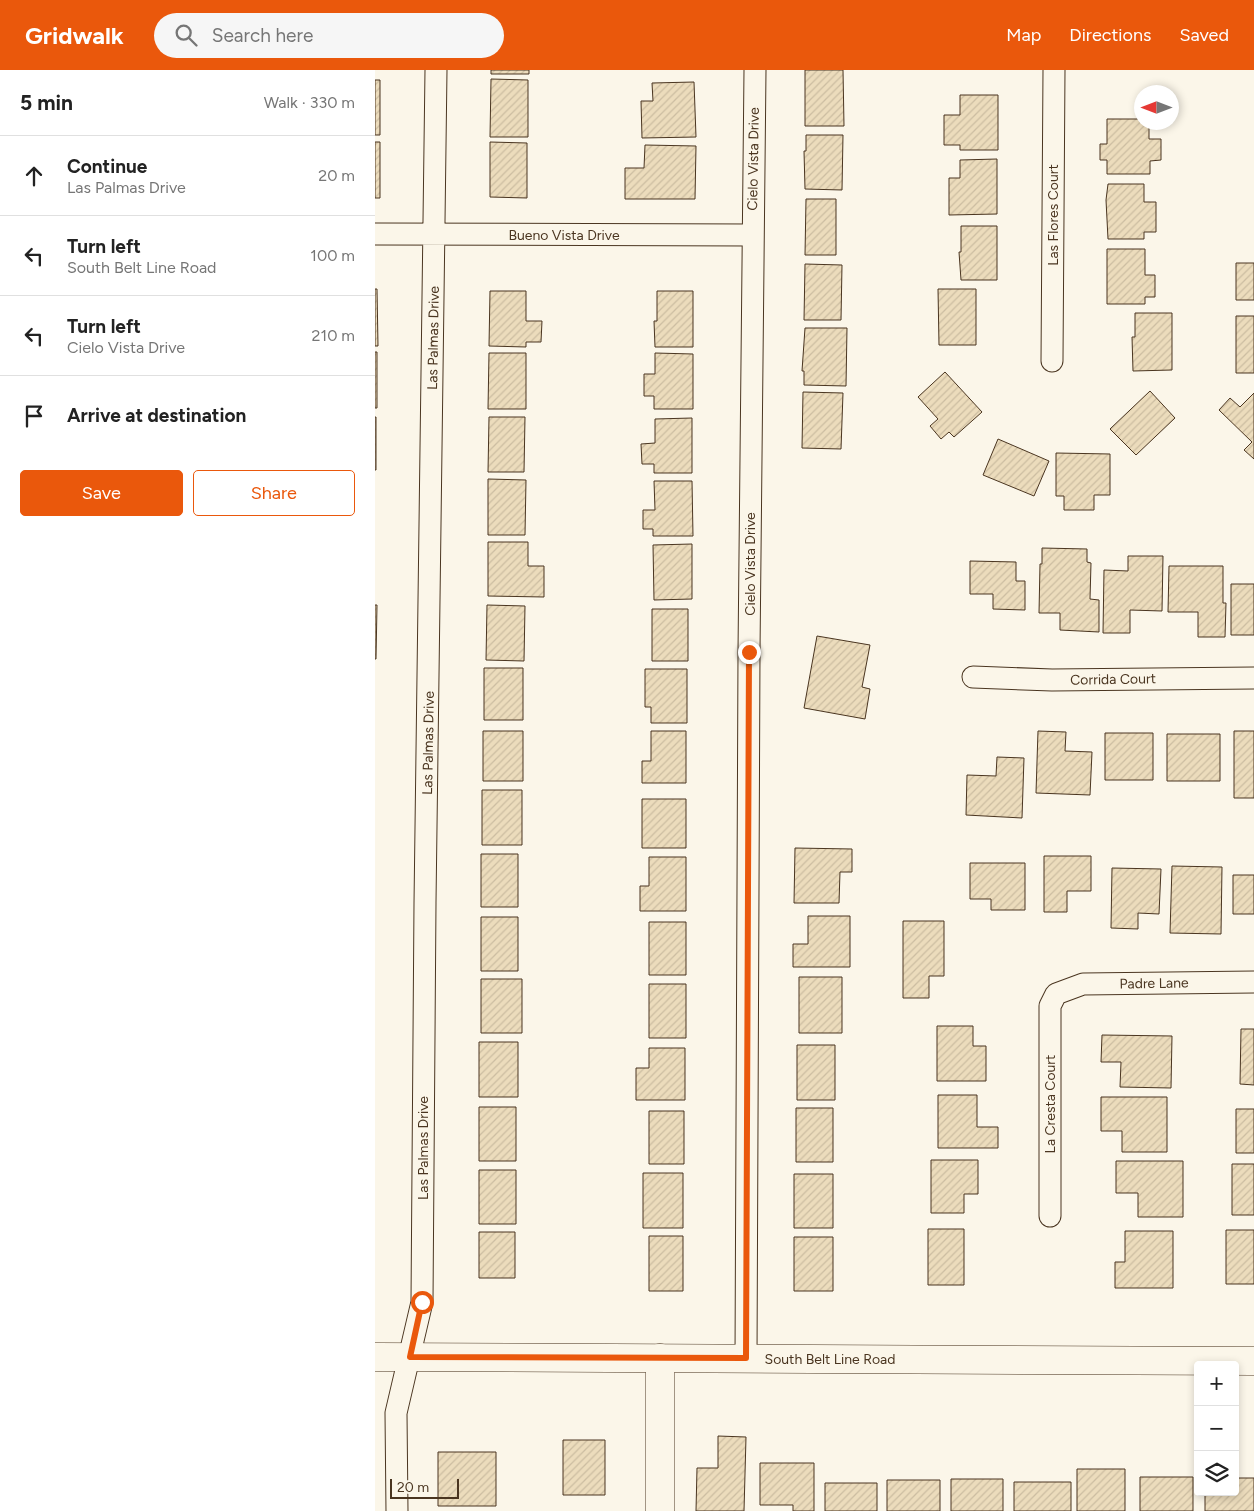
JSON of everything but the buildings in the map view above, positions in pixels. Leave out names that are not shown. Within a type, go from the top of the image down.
[{"type":"main road","name":"South Belt Line Road","points":[[375,1357],[1254,1361]]},
{"type":"main road","points":[[660,1511],[661,1358]]},
{"type":"street","name":"Las Palmas Drive","points":[[397,1511],[396,1413],[422,1302],[436,70]]},
{"type":"street","name":"Cielo Vista Drive","points":[[746,1358],[755,70]]},
{"type":"street","name":"Las Flores Court","points":[[1052,361],[1054,70]]},
{"type":"street","name":"Bueno Vista Drive","points":[[375,234],[753,235]]},
{"type":"street","name":"Corrida Court","points":[[973,678],[1053,680],[1254,678]]},
{"type":"street","name":"Padre Lane","points":[[1056,994],[1083,984],[1254,982]]},
{"type":"street","name":"La Cresta Court","points":[[1050,1216],[1050,1006],[1056,994]]},
{"type":"route","points":[[422,1302],[410,1357],[746,1358],[749,652]]}]
